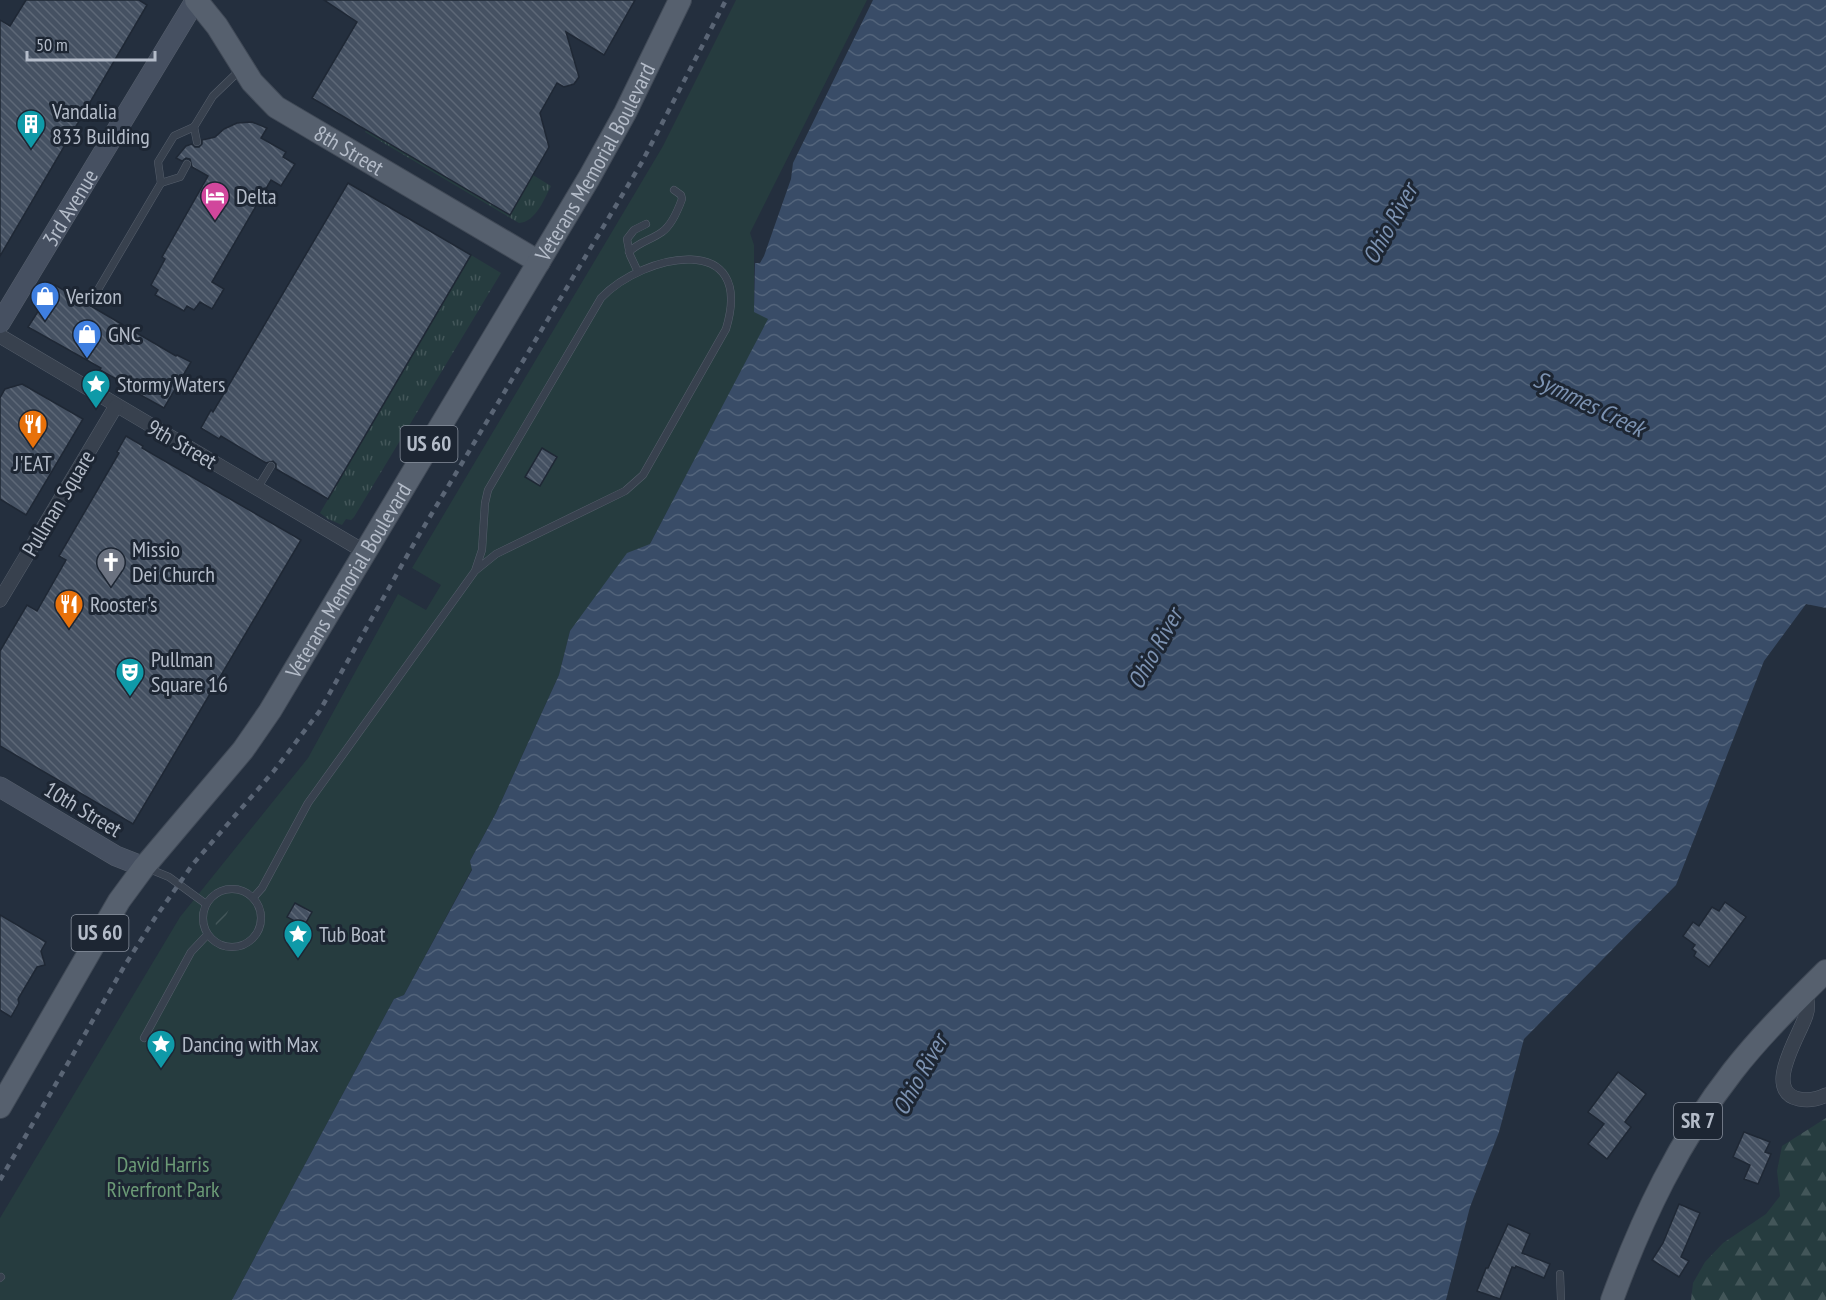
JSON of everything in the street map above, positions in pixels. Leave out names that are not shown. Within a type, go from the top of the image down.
[{"type":"main road","name":"8th Street","points":[[195,0],[211,17],[263,95],[276,107],[539,262]]},
{"type":"main road","name":"Veterans Memorial Boulevard","points":[[0,1107],[119,900],[256,732],[608,146],[680,0]]},
{"type":"main road","name":"SR 7","points":[[1612,1300],[1629,1252],[1651,1204],[1689,1136],[1733,1071],[1760,1039],[1826,971]]},
{"type":"street","name":"3rd Avenue","points":[[0,323],[195,0]]},
{"type":"street","name":"9th Street","points":[[0,336],[365,552]]},
{"type":"street","name":"Pullman Square","points":[[0,600],[116,406]]},
{"type":"street","name":"10th Street","points":[[0,787],[116,856],[144,867]]},
{"type":"street","points":[[1805,992],[1808,1003],[1807,1013],[1790,1053],[1783,1074],[1783,1084],[1786,1092],[1801,1100],[1812,1100],[1826,1095]]},
{"type":"lane","points":[[99,288],[160,183],[158,162],[174,136],[194,127],[213,96],[243,67]]},
{"type":"lane","points":[[194,127],[197,142]]},
{"type":"lane","points":[[160,183],[180,177],[187,164]]},
{"type":"lane","points":[[629,252],[641,242],[661,232],[670,222],[682,199],[674,190]]},
{"type":"lane","points":[[638,272],[629,252],[627,239],[629,234],[646,224]]},
{"type":"lane","points":[[254,898],[262,888],[308,803],[475,571],[496,554],[625,491],[643,475],[726,329],[731,314],[731,292],[727,280],[715,264],[699,258],[658,265],[638,272],[616,284],[601,298],[488,490],[484,503],[482,550],[475,571]]},
{"type":"lane","points":[[257,489],[270,466]]},
{"type":"lane","points":[[144,867],[169,877],[206,904]]},
{"type":"lane","points":[[234,889],[244,891],[254,898],[260,907],[262,918],[260,928],[254,938],[245,945],[235,948],[214,943],[207,935],[202,914],[213,895],[223,890],[234,889]]},
{"type":"lane","points":[[144,1038],[191,952],[207,935]]},
{"type":"lane","points":[[1560,1274],[1561,1300]]},
{"type":"green space","name":"David Harris Riverfront Park","points":[[736,0],[867,0],[750,233],[754,245],[754,311],[769,319],[650,544],[570,631],[559,675],[496,813],[470,861],[472,869],[404,995],[394,999],[232,1300],[0,1300],[0,1218],[180,917],[308,758],[398,594],[426,610],[441,585],[412,568],[663,146]]},
{"type":"green space","points":[[366,130],[509,215],[533,175],[551,186],[535,214],[525,222],[519,223],[365,132]]},
{"type":"green space","points":[[471,255],[501,273],[354,517],[351,520],[346,519],[342,525],[328,519],[320,513]]},
{"type":"green space","points":[[226,902],[230,902],[229,909],[220,929],[216,926],[215,919],[218,910]]},
{"type":"green space","points":[[1826,1118],[1826,1300],[1691,1300],[1693,1283],[1705,1262],[1723,1243],[1766,1214],[1780,1196],[1777,1171],[1782,1146]]},
{"type":"water","points":[[873,0],[1826,0],[1826,608],[1806,604],[1764,661],[1676,885],[1524,1039],[1499,1132],[1470,1207],[1446,1300],[232,1300],[394,999],[404,995],[472,870],[470,861],[496,813],[559,675],[570,631],[627,553],[650,544],[768,319],[754,312],[755,263],[760,263],[764,256],[791,179],[793,163]]},
{"type":"building","points":[[26,0],[139,0],[147,5],[0,256],[0,20],[10,26]]},
{"type":"building","points":[[324,0],[635,0],[604,55],[566,32],[579,77],[574,84],[564,87],[557,83],[540,113],[549,147],[510,215],[312,98],[357,22]]},
{"type":"building","name":"Delta","points":[[252,122],[267,128],[261,138],[286,152],[283,157],[295,164],[281,186],[271,180],[212,282],[224,289],[212,309],[200,302],[194,310],[187,306],[184,311],[155,295],[158,290],[151,285],[165,259],[162,257],[208,176],[192,167],[190,159],[186,158],[182,161],[176,158],[186,146],[192,144],[199,147],[202,140],[215,137],[224,129],[237,123]]},
{"type":"building","points":[[348,183],[471,255],[328,499],[276,469],[273,461],[266,463],[221,436],[219,439],[201,428],[211,410],[213,412]]},
{"type":"building","points":[[55,285],[176,356],[191,362],[164,408],[119,383],[120,381],[100,370],[101,368],[28,327]]},
{"type":"building","name":"J'EAT","points":[[22,384],[83,419],[26,515],[0,499],[0,398],[5,389]]},
{"type":"building","name":"Pullman Square 16","points":[[126,436],[143,446],[142,448],[301,540],[133,824],[0,746],[0,651],[27,605],[37,611],[66,560],[59,556],[119,453],[117,452]]},
{"type":"building","points":[[542,448],[557,457],[540,486],[525,477]]},
{"type":"building","points":[[1725,902],[1746,917],[1709,967],[1694,956],[1696,952],[1692,949],[1695,945],[1683,936],[1693,922],[1699,926],[1712,907],[1719,911]]},
{"type":"building","points":[[295,903],[312,912],[304,926],[287,917]]},
{"type":"building","points":[[0,915],[46,942],[41,951],[45,965],[37,967],[18,999],[19,1003],[11,1017],[0,1010]]},
{"type":"building","points":[[1618,1072],[1646,1094],[1625,1122],[1631,1127],[1607,1159],[1588,1144],[1604,1124],[1588,1112]]},
{"type":"building","points":[[1744,1132],[1770,1142],[1765,1152],[1771,1154],[1758,1184],[1744,1179],[1750,1165],[1733,1157]]},
{"type":"building","points":[[1679,1204],[1700,1213],[1681,1257],[1689,1261],[1679,1277],[1652,1260],[1663,1243]]},
{"type":"building","points":[[1508,1224],[1530,1234],[1522,1253],[1550,1264],[1544,1278],[1516,1266],[1512,1267],[1500,1299],[1477,1291]]},
{"type":"railway","points":[[0,1180],[125,965],[155,918],[193,864],[273,772],[319,712],[416,540],[642,162],[726,0]]},
{"type":"place","name":"Vandalia 833 Building","points":[[31,150]]},
{"type":"place","name":"Delta","points":[[215,222]]},
{"type":"place","name":"Verizon","points":[[45,322]]},
{"type":"place","name":"GNC","points":[[87,360]]},
{"type":"place","name":"Stormy Waters","points":[[96,410]]},
{"type":"place","name":"J'EAT","points":[[33,450]]},
{"type":"place","name":"Missio Dei Church","points":[[111,588]]},
{"type":"place","name":"Rooster's","points":[[69,630]]},
{"type":"place","name":"Pullman Square 16","points":[[130,698]]},
{"type":"place","name":"Tub Boat","points":[[298,960]]},
{"type":"place","name":"Dancing with Max","points":[[161,1070]]},
{"type":"water label","name":"Ohio River","points":[[1390,224]]},
{"type":"water label","name":"Symmes Creek","points":[[1589,404]]},
{"type":"water label","name":"Ohio River","points":[[1155,649]]},
{"type":"water label","name":"Ohio River","points":[[920,1075]]}]
